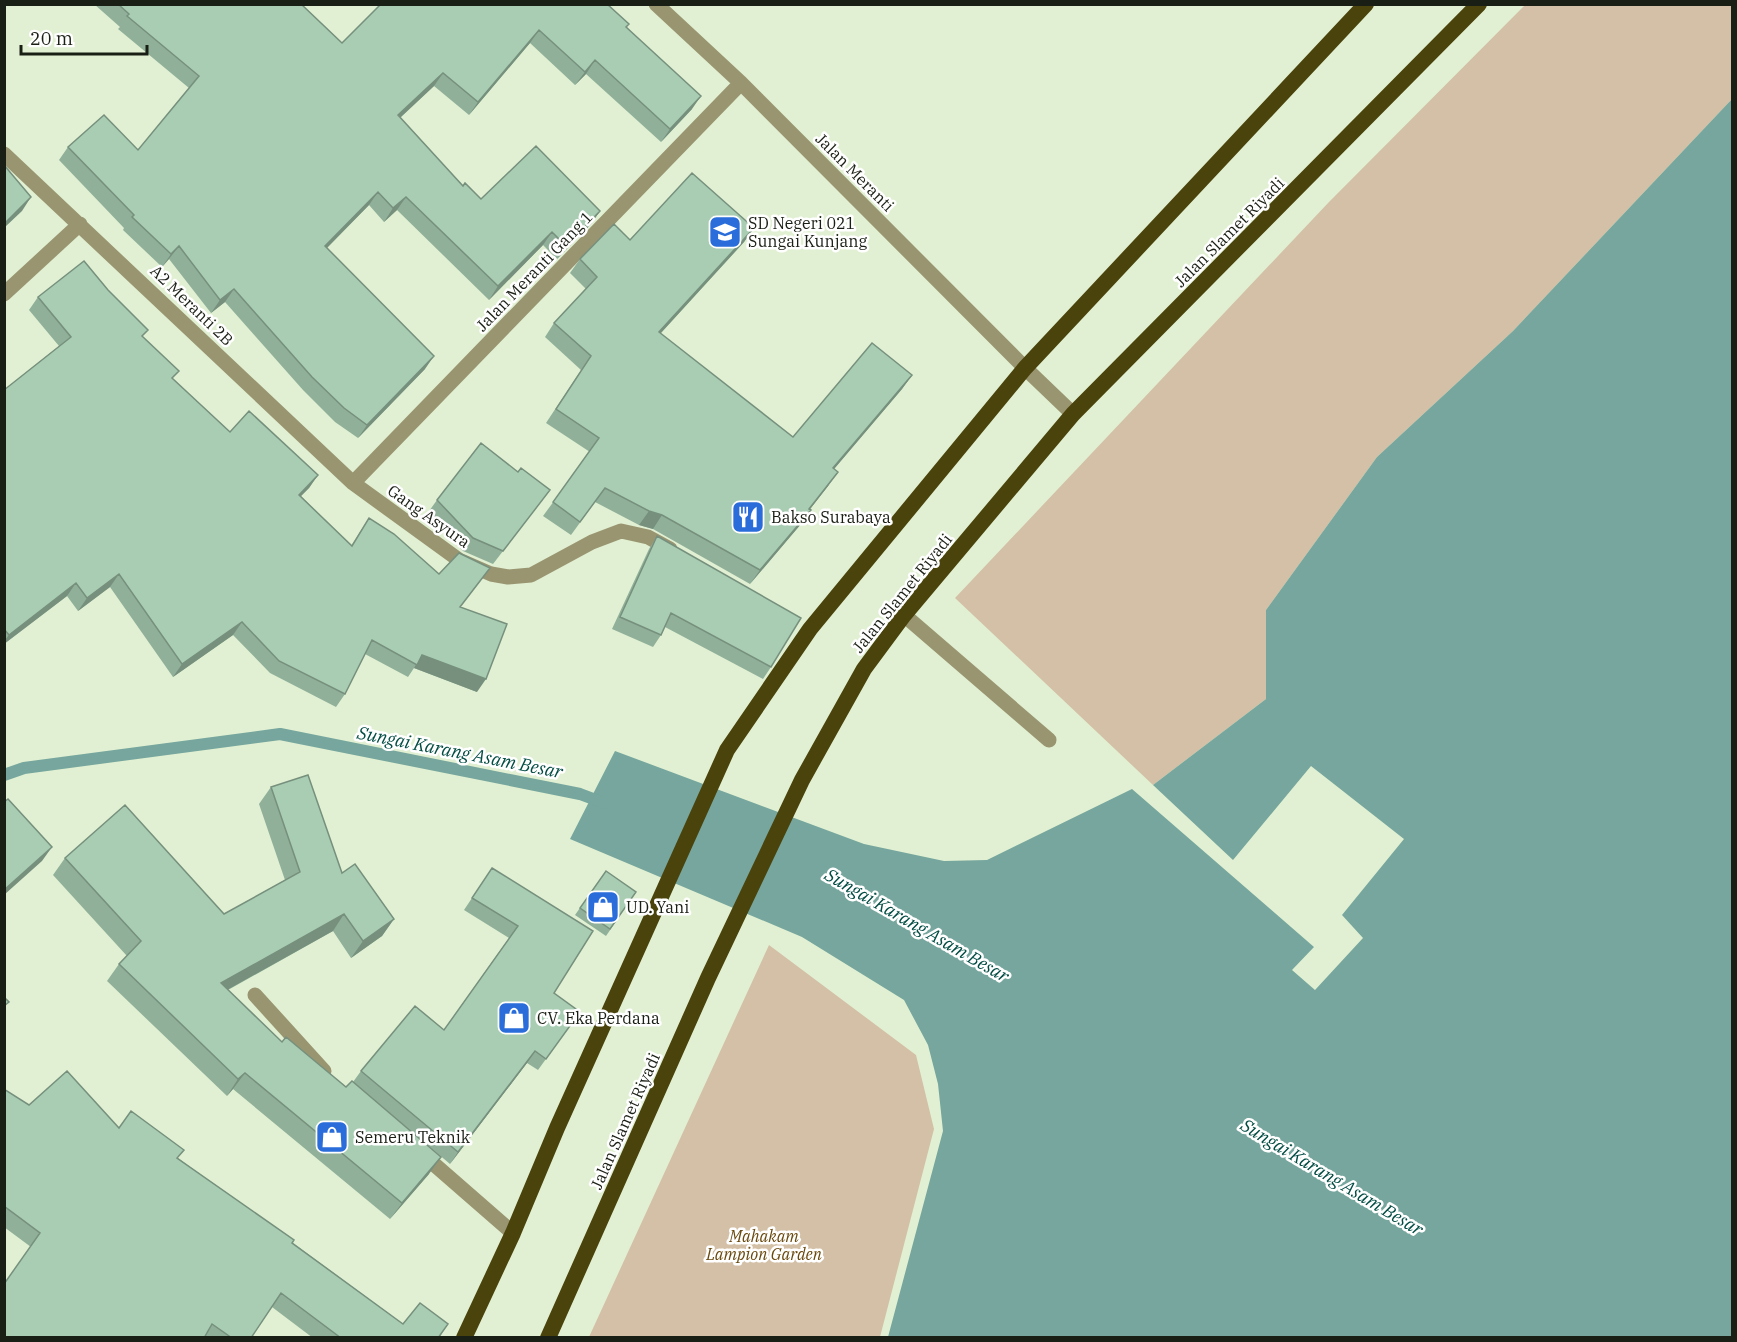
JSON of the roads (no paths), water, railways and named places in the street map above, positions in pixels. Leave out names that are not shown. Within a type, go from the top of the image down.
[{"type":"highway","points":[[464,1338],[513,1233],[556,1128],[727,750],[805,626],[1025,368],[1366,4]]},
{"type":"highway","name":"Jalan Slamet Riyadi","points":[[548,1338],[708,978],[802,780],[864,669],[904,615],[1074,414],[1479,4]]},
{"type":"street","name":"Jalan Meranti","points":[[656,4],[741,83],[1025,368],[1074,414]]},
{"type":"street","name":"Jalan Meranti Gang 1","points":[[353,483],[741,83]]},
{"type":"street","name":"A2 Meranti 2B","points":[[4,154],[353,483]]},
{"type":"street","points":[[4,294],[80,224]]},
{"type":"street","name":"Gang Asyura","points":[[353,483],[459,560],[491,574],[508,577],[531,575],[592,542],[621,531],[648,537],[679,554]]},
{"type":"street","points":[[904,615],[1049,740]]},
{"type":"street","points":[[255,995],[316,1064],[333,1079]]},
{"type":"street","points":[[410,1144],[513,1233]]},
{"type":"water","points":[[1732,99],[1732,1337],[888,1337],[943,1131],[938,1084],[928,1045],[904,1000],[802,937],[570,839],[615,751],[864,844],[944,861],[987,860],[1132,789],[1314,947],[1292,970],[1315,990],[1363,938],[1342,915],[1404,839],[1311,766],[1233,860],[1153,785],[1266,699],[1266,610],[1377,457],[1513,331]]},
{"type":"waterway","name":"Sungai Karang Asam Besar","points":[[4,775],[24,768],[280,734],[580,794],[604,803]]},
{"type":"place","name":"SD Negeri 021 Sungai Kunjang","points":[[725,232]]},
{"type":"place","name":"Bakso Surabaya","points":[[748,517]]},
{"type":"place","name":"UD. Yani","points":[[603,907]]},
{"type":"place","name":"CV. Eka Perdana","points":[[514,1018]]},
{"type":"place","name":"Semeru Teknik","points":[[332,1137]]},
{"type":"park label","name":"Mahakam Lampion Garden","points":[[764,1245]]}]
